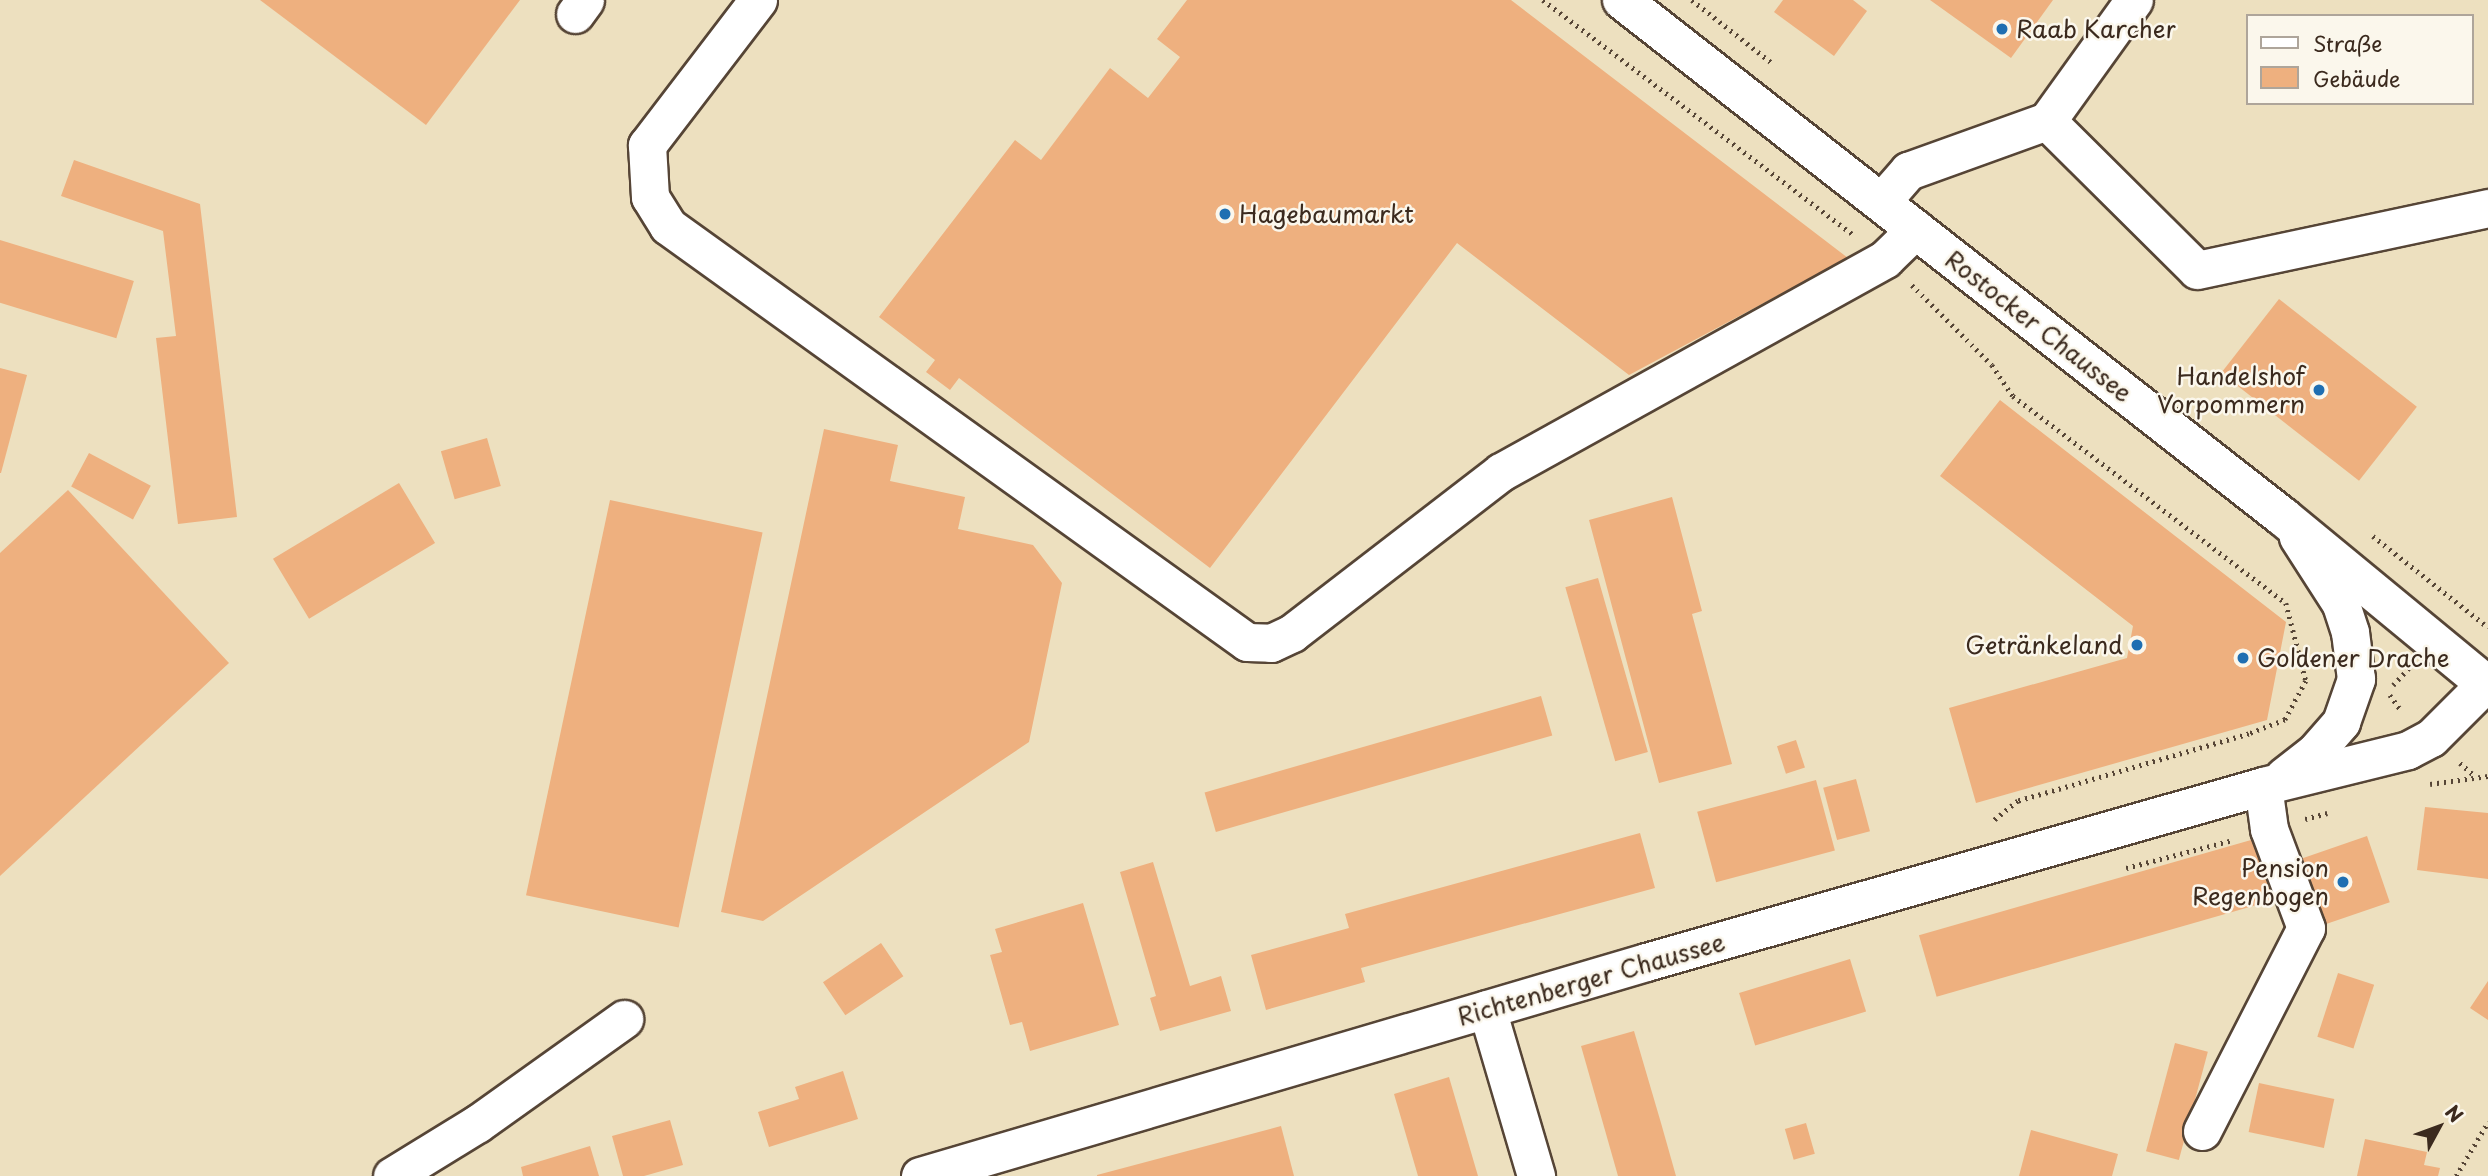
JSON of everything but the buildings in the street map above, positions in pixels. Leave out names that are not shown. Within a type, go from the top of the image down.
[{"type":"main road","name":"Rostocker Chaussee","points":[[1622,0],[2283,517],[2487,685]]},
{"type":"street","points":[[758,0],[647,145],[650,197],[668,226],[1247,642],[1271,643],[1292,633],[1501,472],[1885,259],[1916,229]]},
{"type":"street","points":[[1882,201],[1908,171],[2047,121],[2134,0]]},
{"type":"street","points":[[2047,121],[2197,270],[2488,208]]},
{"type":"street","name":"Richtenberger Chaussee","points":[[2263,786],[2298,766],[2328,738],[2348,711],[2356,679],[2350,632],[2341,604],[2283,517]]},
{"type":"street","name":"Richtenberger Chaussee","points":[[920,1176],[1969,870],[2263,786],[2408,750],[2431,738],[2487,685]]},
{"type":"street","points":[[2202,1131],[2306,928],[2269,829],[2263,786]]},
{"type":"street","points":[[1487,1009],[1536,1176]]},
{"type":"street","points":[[392,1176],[477,1124],[624,1019]]},
{"type":"path","points":[[1543,0],[1885,259],[1992,365],[2014,396],[2286,603],[2306,681],[2284,720],[2249,734],[2018,801],[1993,821],[1969,870]]},
{"type":"path","points":[[2462,607],[2488,626]]},
{"type":"path","points":[[2474,775],[2488,776]]},
{"type":"path","points":[[2456,1176],[2488,1122]]},
{"type":"place","name":"Raab Karcher","points":[[2002,29]]},
{"type":"place","name":"Hagebaumarkt","points":[[1225,214]]},
{"type":"place","name":"Handelshof Vorpommern","points":[[2319,390]]},
{"type":"place","name":"Getränkeland","points":[[2137,645]]},
{"type":"place","name":"Goldener Drache","points":[[2243,658]]},
{"type":"place","name":"Pension Regenbogen","points":[[2343,882]]}]
